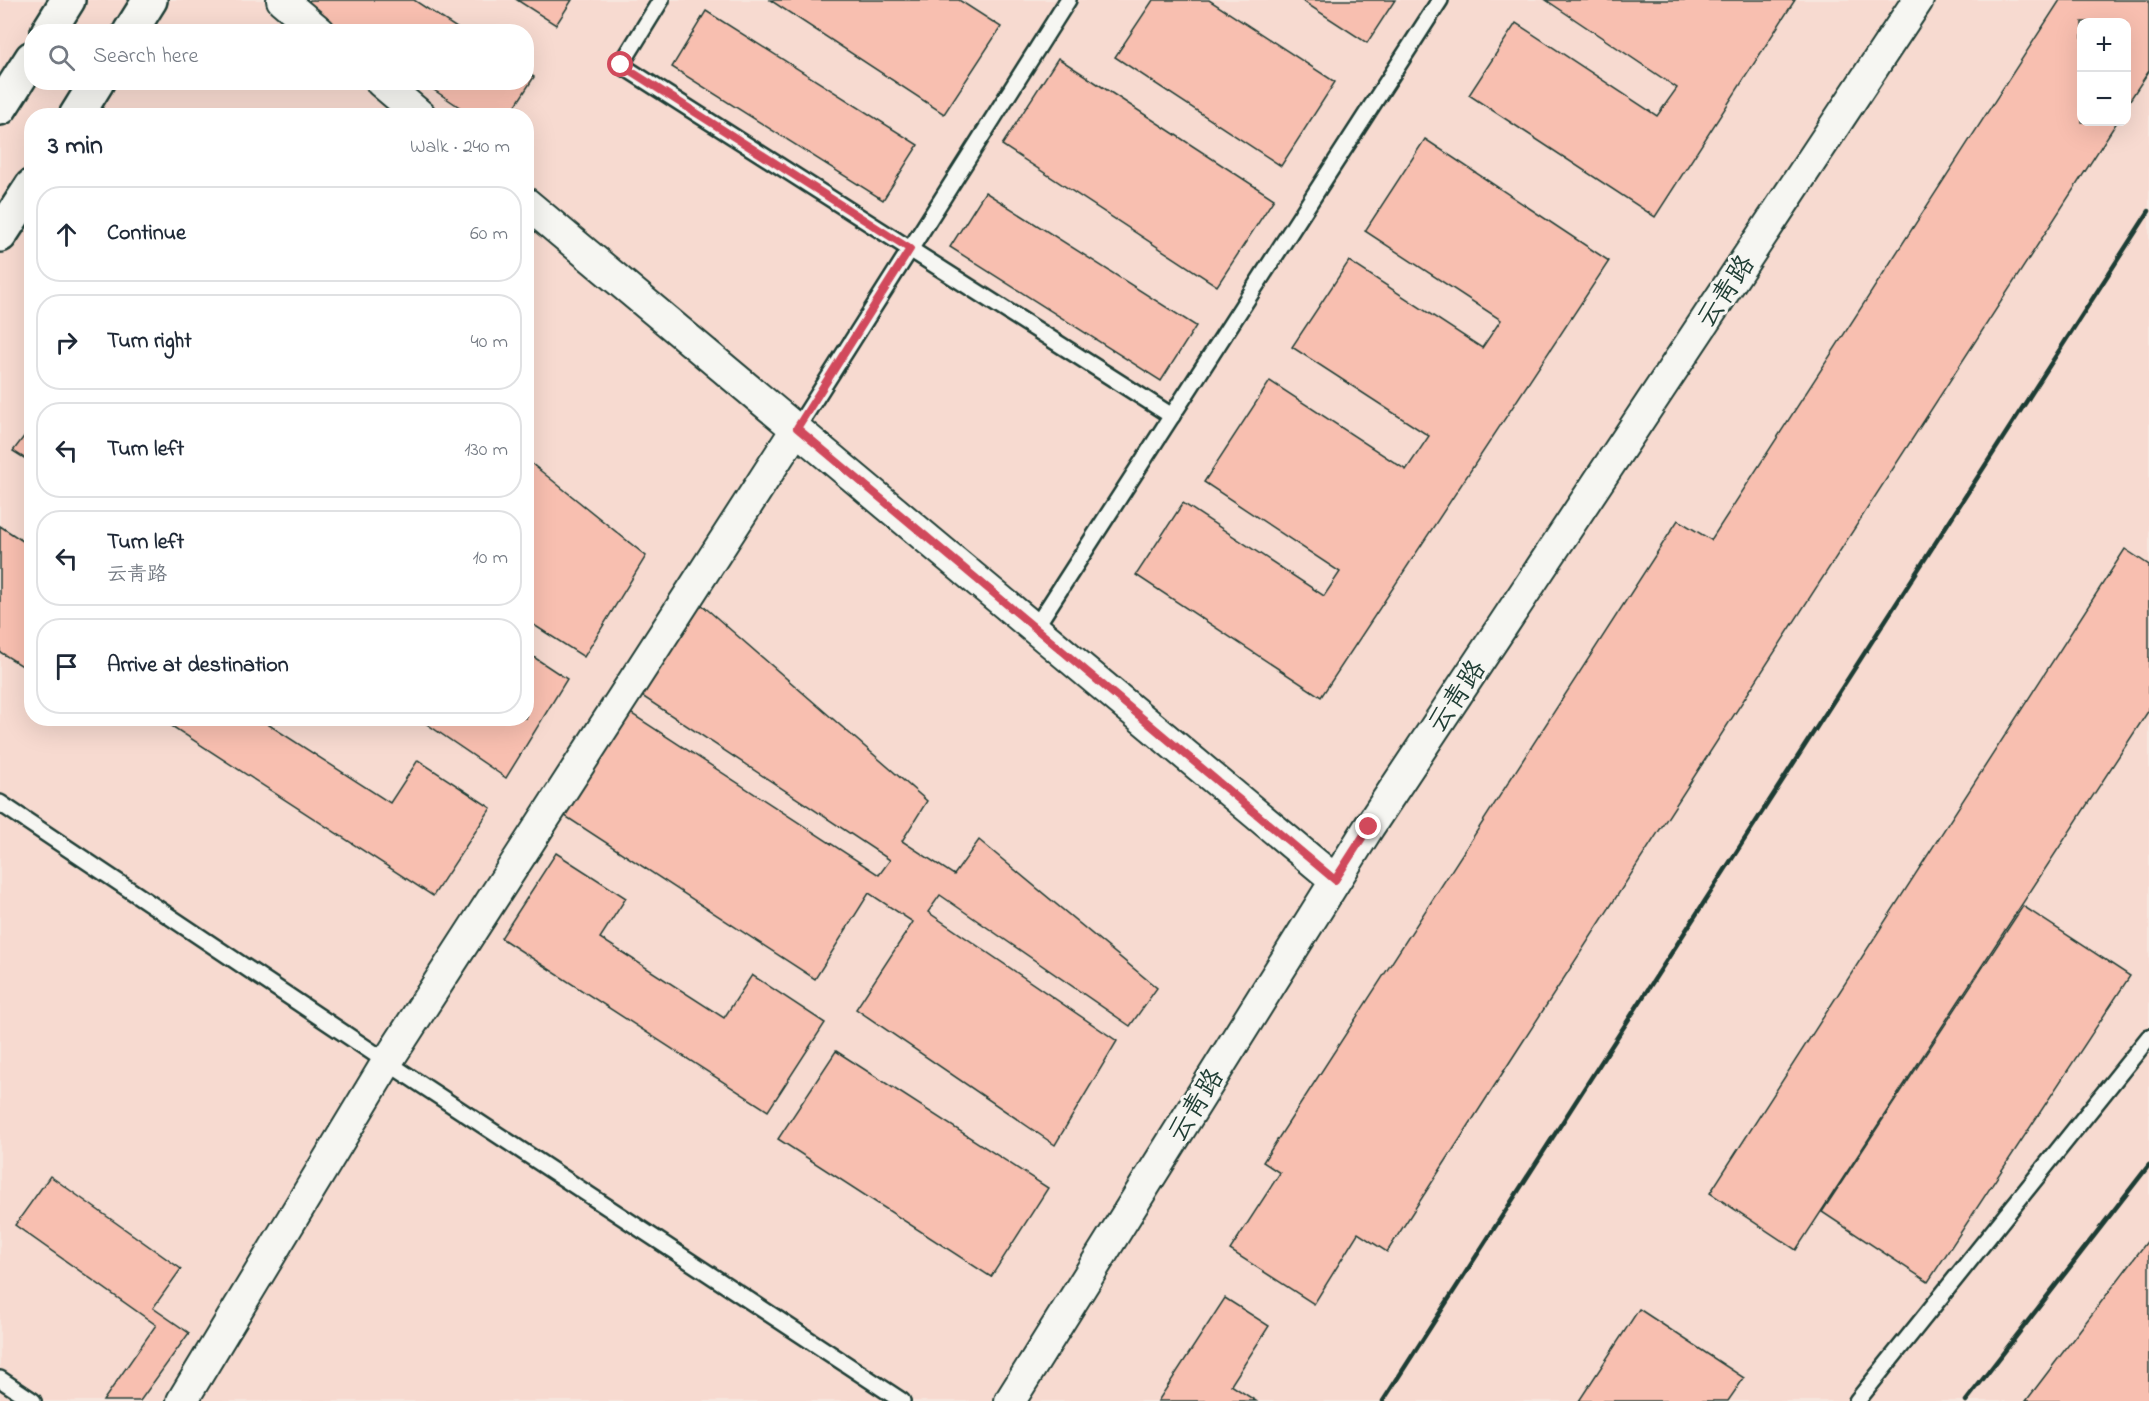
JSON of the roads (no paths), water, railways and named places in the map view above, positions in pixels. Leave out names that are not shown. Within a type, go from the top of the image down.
[{"type":"main road","points":[[53,24],[68,0]]},
{"type":"main road","points":[[135,24],[150,0]]},
{"type":"main road","points":[[0,108],[24,70]]},
{"type":"main road","points":[[81,108],[92,90]]},
{"type":"main road","points":[[0,235],[24,198]]},
{"type":"street","points":[[282,0],[310,24]]},
{"type":"street","name":"云青路","points":[[1010,1401],[1335,880],[1918,0]]},
{"type":"street","points":[[390,90],[412,108]]},
{"type":"street","points":[[534,210],[1335,880]]},
{"type":"street","points":[[182,1401],[387,1062],[797,428]]},
{"type":"lane","points":[[661,0],[621,65],[1172,416]]},
{"type":"lane","points":[[797,428],[1068,0]]},
{"type":"lane","points":[[1035,628],[1440,0]]},
{"type":"lane","points":[[0,803],[387,1062],[902,1401]]},
{"type":"lane","points":[[1857,1401],[2149,1038]]},
{"type":"lane","points":[[0,1379],[33,1401]]},
{"type":"railway","points":[[1383,1401],[2149,211]]},
{"type":"railway","points":[[1966,1401],[2149,1165]]}]
